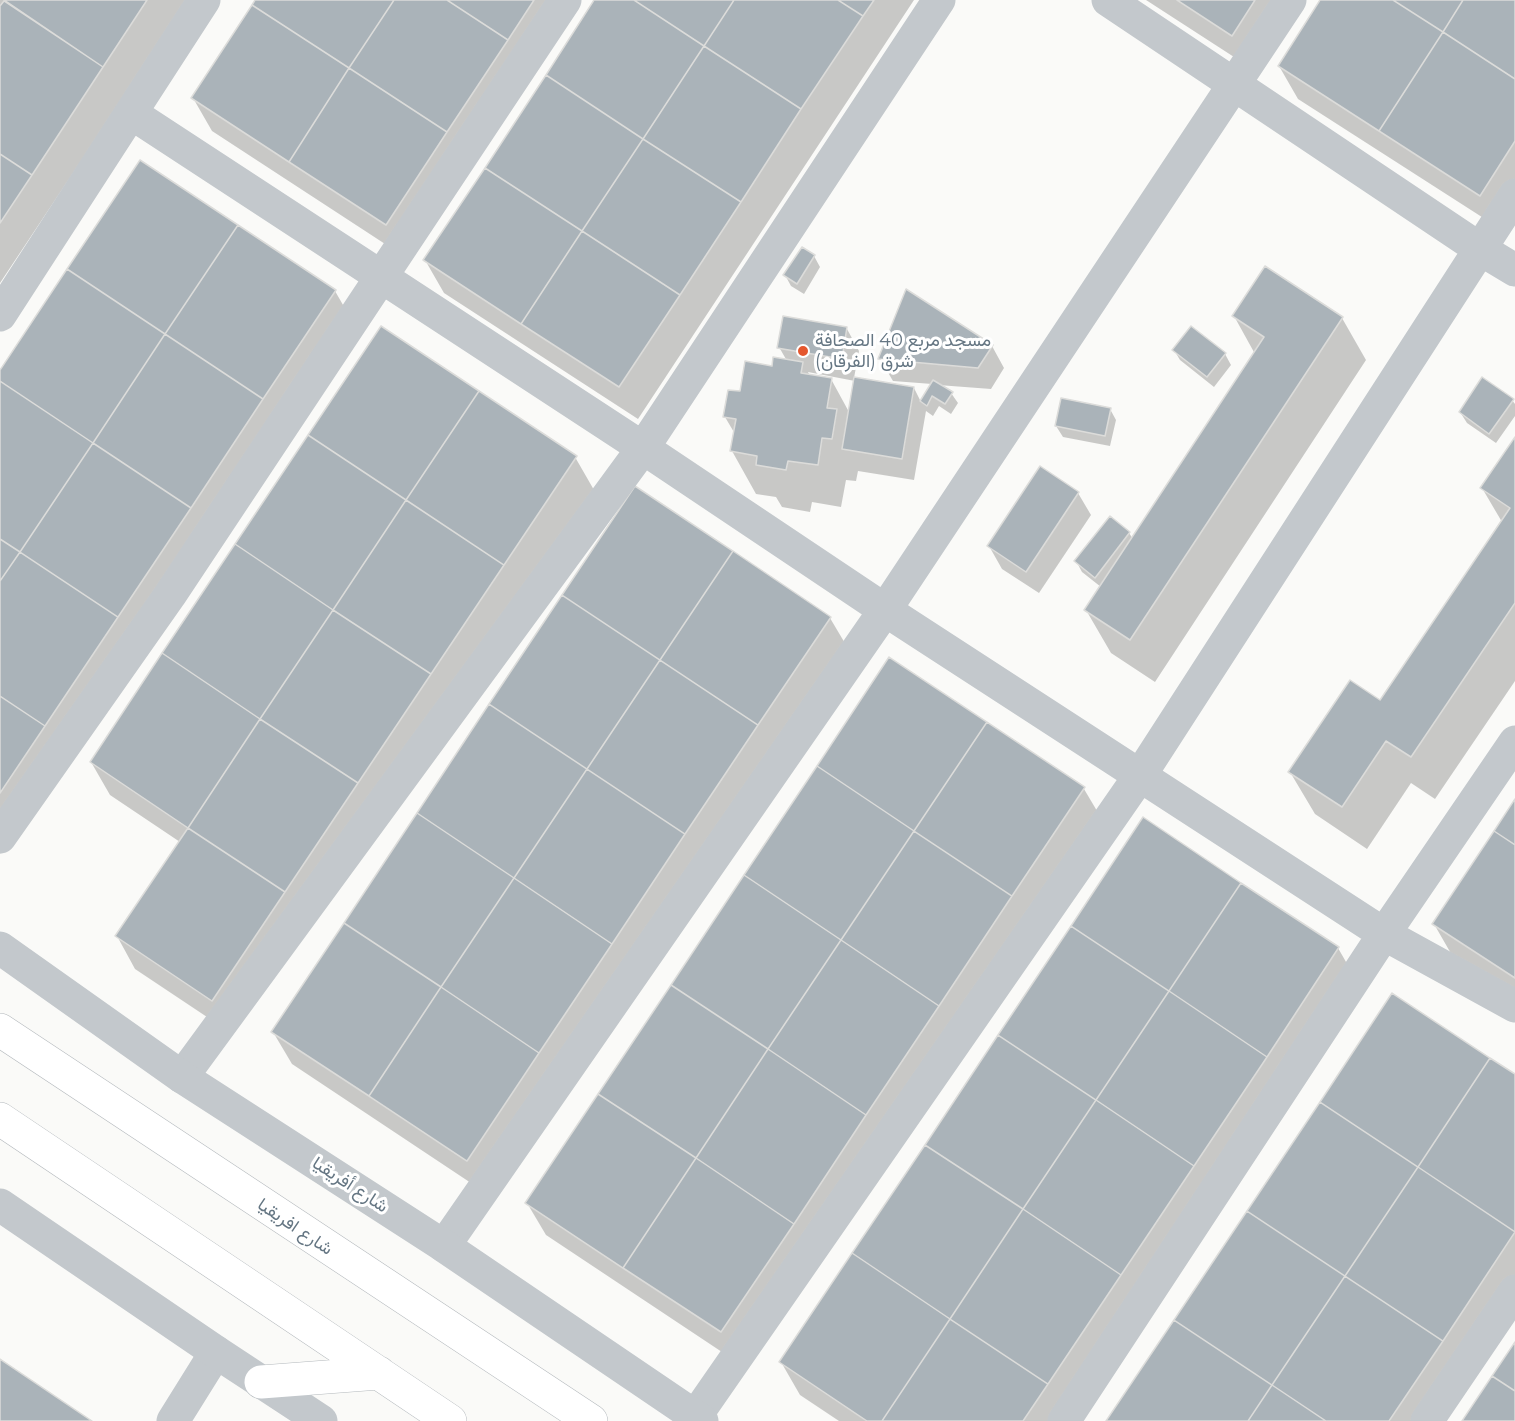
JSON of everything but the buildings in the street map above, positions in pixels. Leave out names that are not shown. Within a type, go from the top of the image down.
[{"type":"highway","name":"شارع افريقيا","points":[[0,1030],[591,1421]]},
{"type":"highway","points":[[0,1119],[450,1421]]},
{"type":"highway","points":[[261,1382],[379,1373]]},
{"type":"street","points":[[0,315],[204,0]]},
{"type":"street","points":[[0,837],[170,595],[565,0]]},
{"type":"street","points":[[182,1077],[643,448],[939,0]]},
{"type":"street","points":[[1108,0],[1480,249],[1515,270]]},
{"type":"street","points":[[444,1246],[885,610],[1290,0]]},
{"type":"street","points":[[131,113],[643,448],[885,610],[1141,774],[1384,934],[1515,1006]]},
{"type":"street","points":[[698,1419],[1141,774],[1515,195]]},
{"type":"street","points":[[1064,1421],[1384,934],[1515,742]]},
{"type":"street","name":"شارع أفريقيا","points":[[0,948],[182,1077],[444,1246],[698,1419]]},
{"type":"street","points":[[0,1205],[321,1421]]},
{"type":"street","points":[[1427,1421],[1515,1291]]},
{"type":"street","points":[[173,1421],[216,1352]]},
{"type":"place","name":"مسجد مربع 40 الصحافة شرق (الفرقان)","points":[[803,351]]}]
